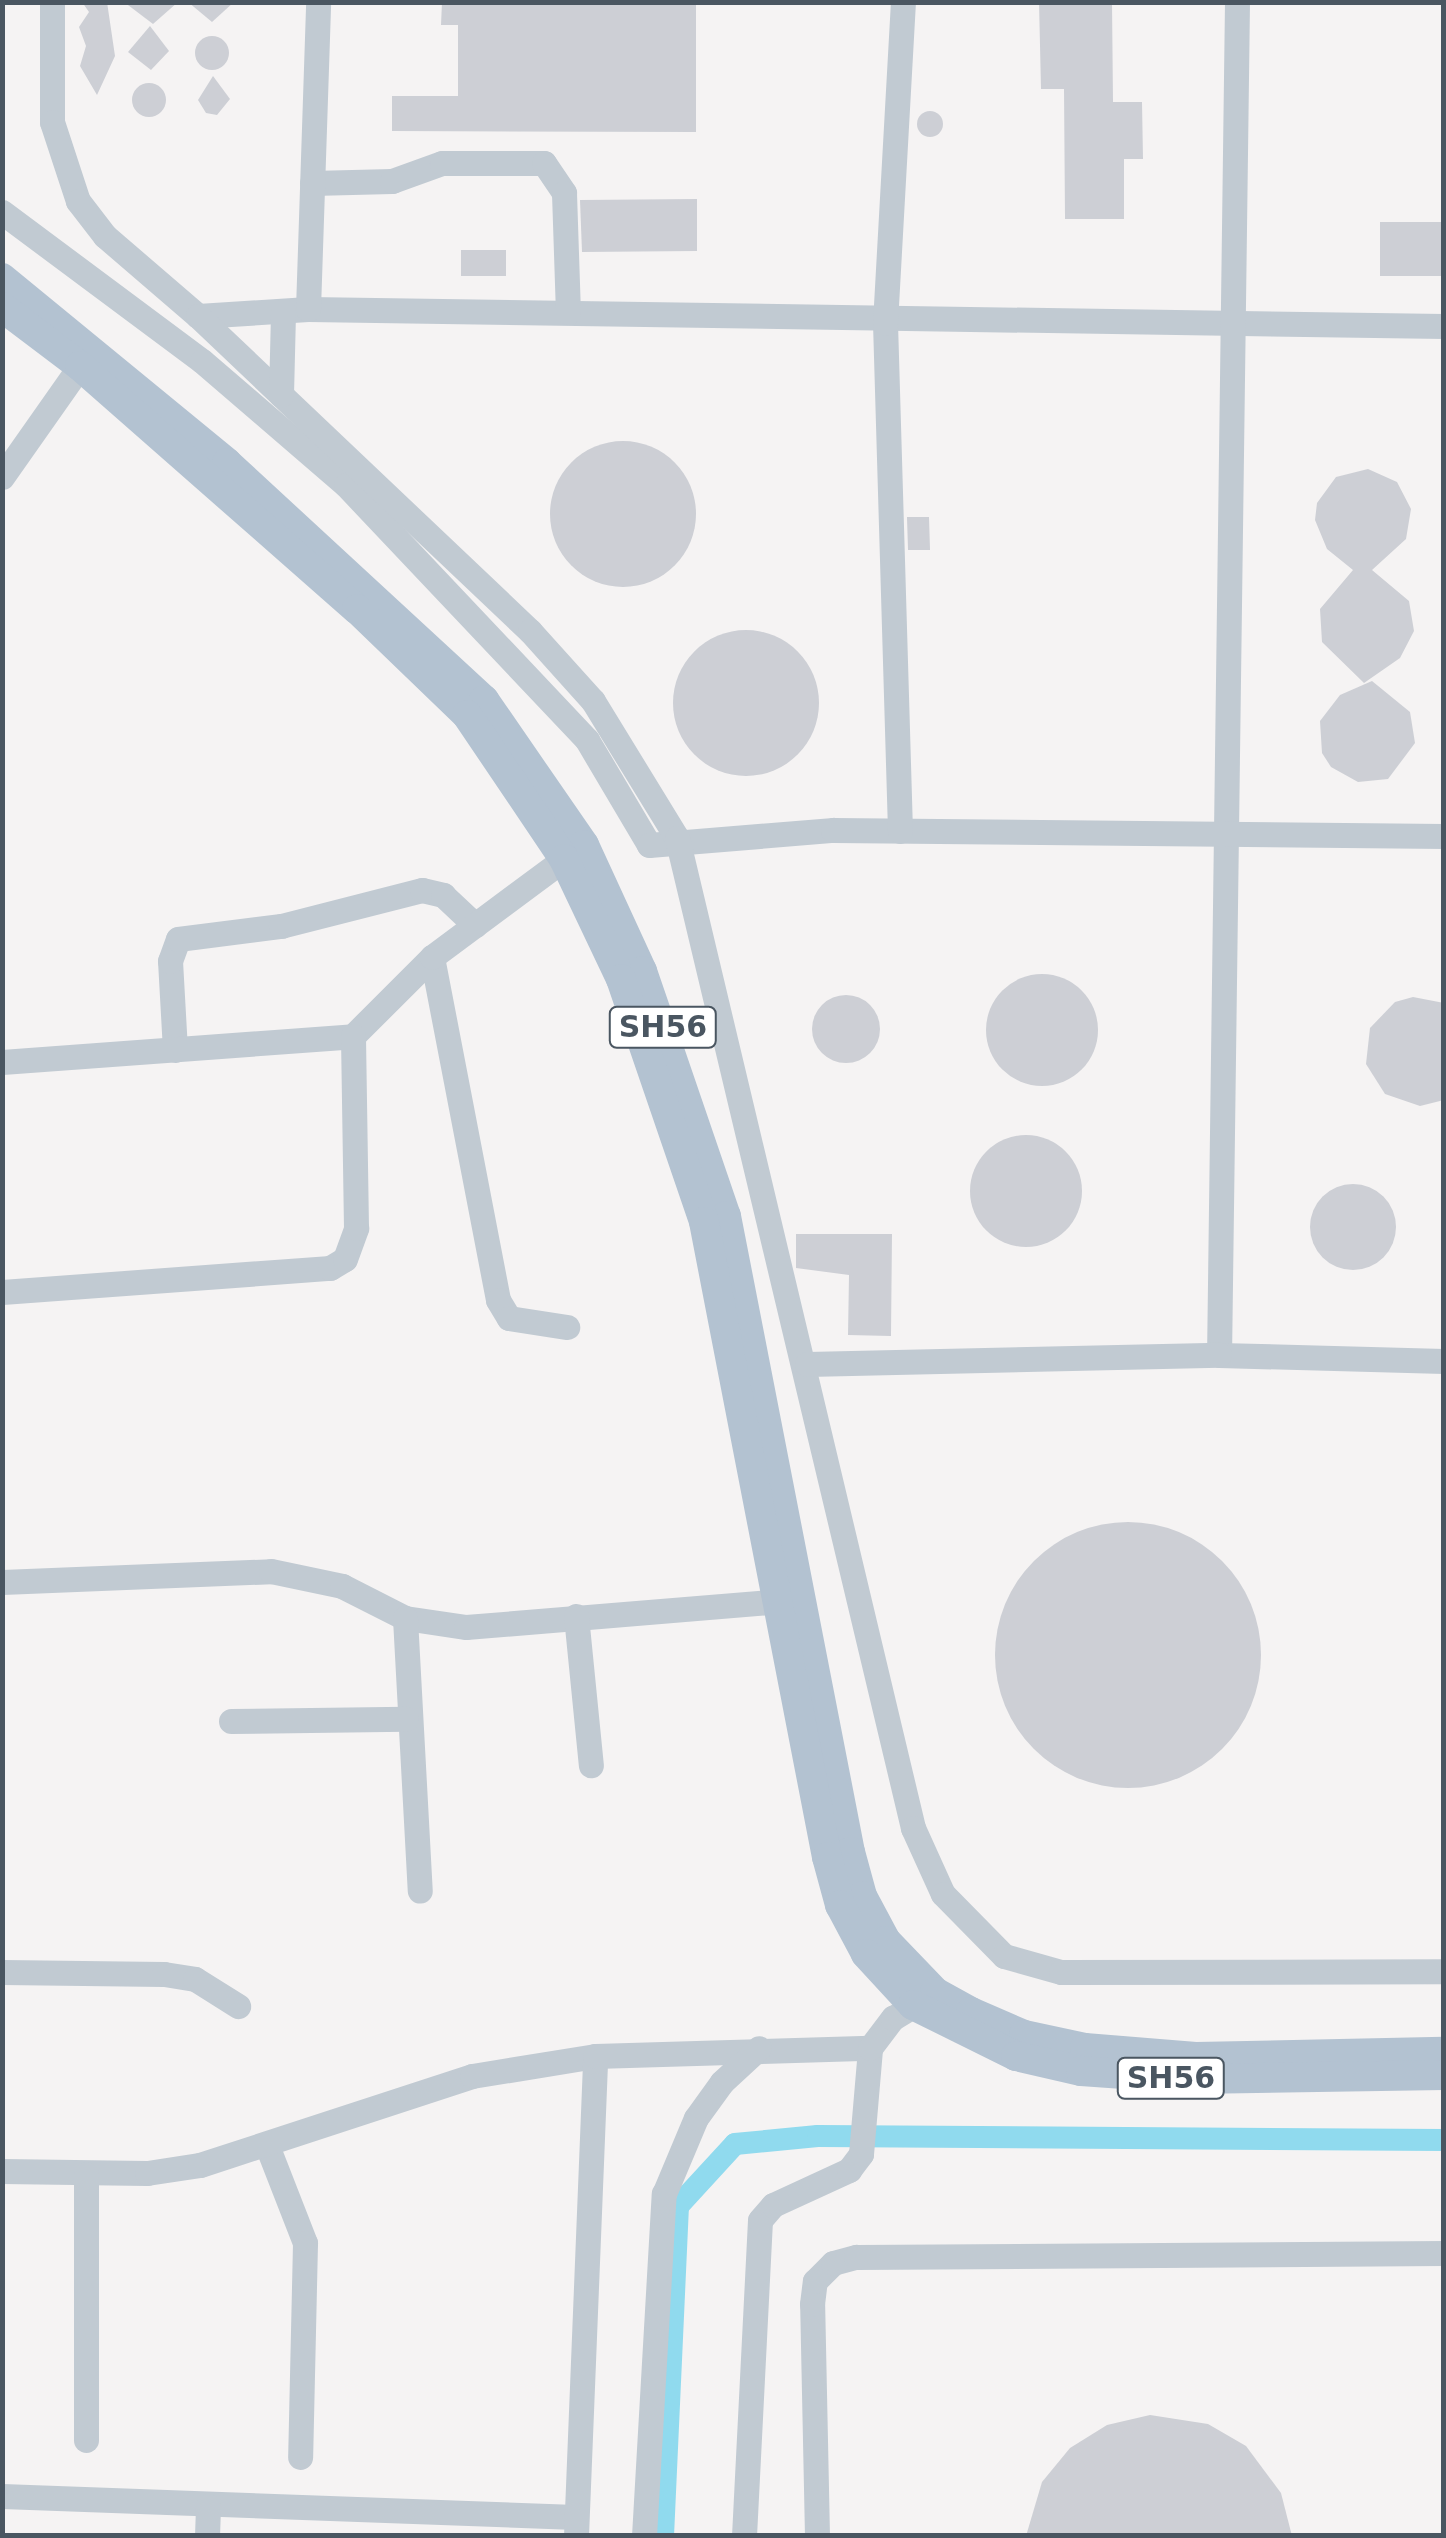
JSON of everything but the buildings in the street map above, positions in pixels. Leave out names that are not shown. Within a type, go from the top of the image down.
[{"type":"main road","name":"SH56","points":[[2,278],[226,463],[484,700],[584,845],[648,987],[726,1216],[862,1896],[924,1999],[1024,2034],[1085,2048],[1196,2056],[1444,2052]]},
{"type":"main road","name":"SH56","points":[[2,307],[80,366],[356,608],[467,715],[564,859],[621,980],[704,1222],[840,1905],[866,1954],[924,1999],[1016,2056],[1081,2071],[1195,2079],[1444,2075]]},
{"type":"lane","points":[[52,2],[52,122],[78,201],[105,236],[198,316],[530,631],[592,701],[677,838],[808,1364],[913,1828],[943,1894],[1004,1956],[1061,1972],[1444,1972]]},
{"type":"lane","points":[[281,395],[312,182],[318,2]]},
{"type":"lane","points":[[900,831],[884,322],[903,2]]},
{"type":"lane","points":[[1219,1355],[1229,318],[1237,2]]},
{"type":"lane","points":[[312,182],[392,181],[442,163],[544,163],[564,193],[568,312]]},
{"type":"lane","points":[[2,212],[202,361],[346,485],[587,740],[649,844],[677,838],[900,831],[1444,836]]},
{"type":"lane","points":[[198,316],[295,310],[568,312],[884,322],[1229,318],[1444,326]]},
{"type":"lane","points":[[2,478],[80,366]]},
{"type":"lane","points":[[2,1062],[353,1036],[432,957],[564,859]]},
{"type":"lane","points":[[175,1050],[170,961],[178,939],[281,926],[422,890],[443,896],[475,925]]},
{"type":"lane","points":[[432,957],[498,1300],[509,1318],[567,1327]]},
{"type":"lane","points":[[2,1292],[330,1268],[344,1259],[356,1228],[353,1036]]},
{"type":"lane","points":[[808,1364],[1219,1355],[1444,1361]]},
{"type":"lane","points":[[2,1582],[271,1571],[312,1576],[405,1618],[466,1626],[780,1601]]},
{"type":"lane","points":[[576,1616],[591,1765]]},
{"type":"lane","points":[[405,1618],[406,1720],[420,1891]]},
{"type":"lane","points":[[231,1721],[406,1720]]},
{"type":"lane","points":[[2,1972],[164,1974],[195,1979],[238,2006]]},
{"type":"lane","points":[[744,2536],[760,2220],[772,2205],[849,2170],[860,2154],[870,2048],[879,2032],[924,1999]]},
{"type":"lane","points":[[2,2171],[146,2173],[268,2148],[472,2076],[595,2056],[759,2048],[870,2048]]},
{"type":"lane","points":[[644,2536],[664,2194],[696,2118],[722,2082],[759,2048]]},
{"type":"lane","points":[[2,2496],[576,2526],[595,2056]]},
{"type":"lane","points":[[268,2148],[305,2243],[300,2457]]},
{"type":"lane","points":[[86,2174],[86,2440]]},
{"type":"lane","points":[[817,2536],[812,2304],[815,2282],[833,2264],[856,2257],[1444,2254]]},
{"type":"lane","points":[[206,2536],[208,2506]]},
{"type":"waterway","points":[[663,2536],[678,2206],[735,2144],[818,2136],[1444,2140]]}]
